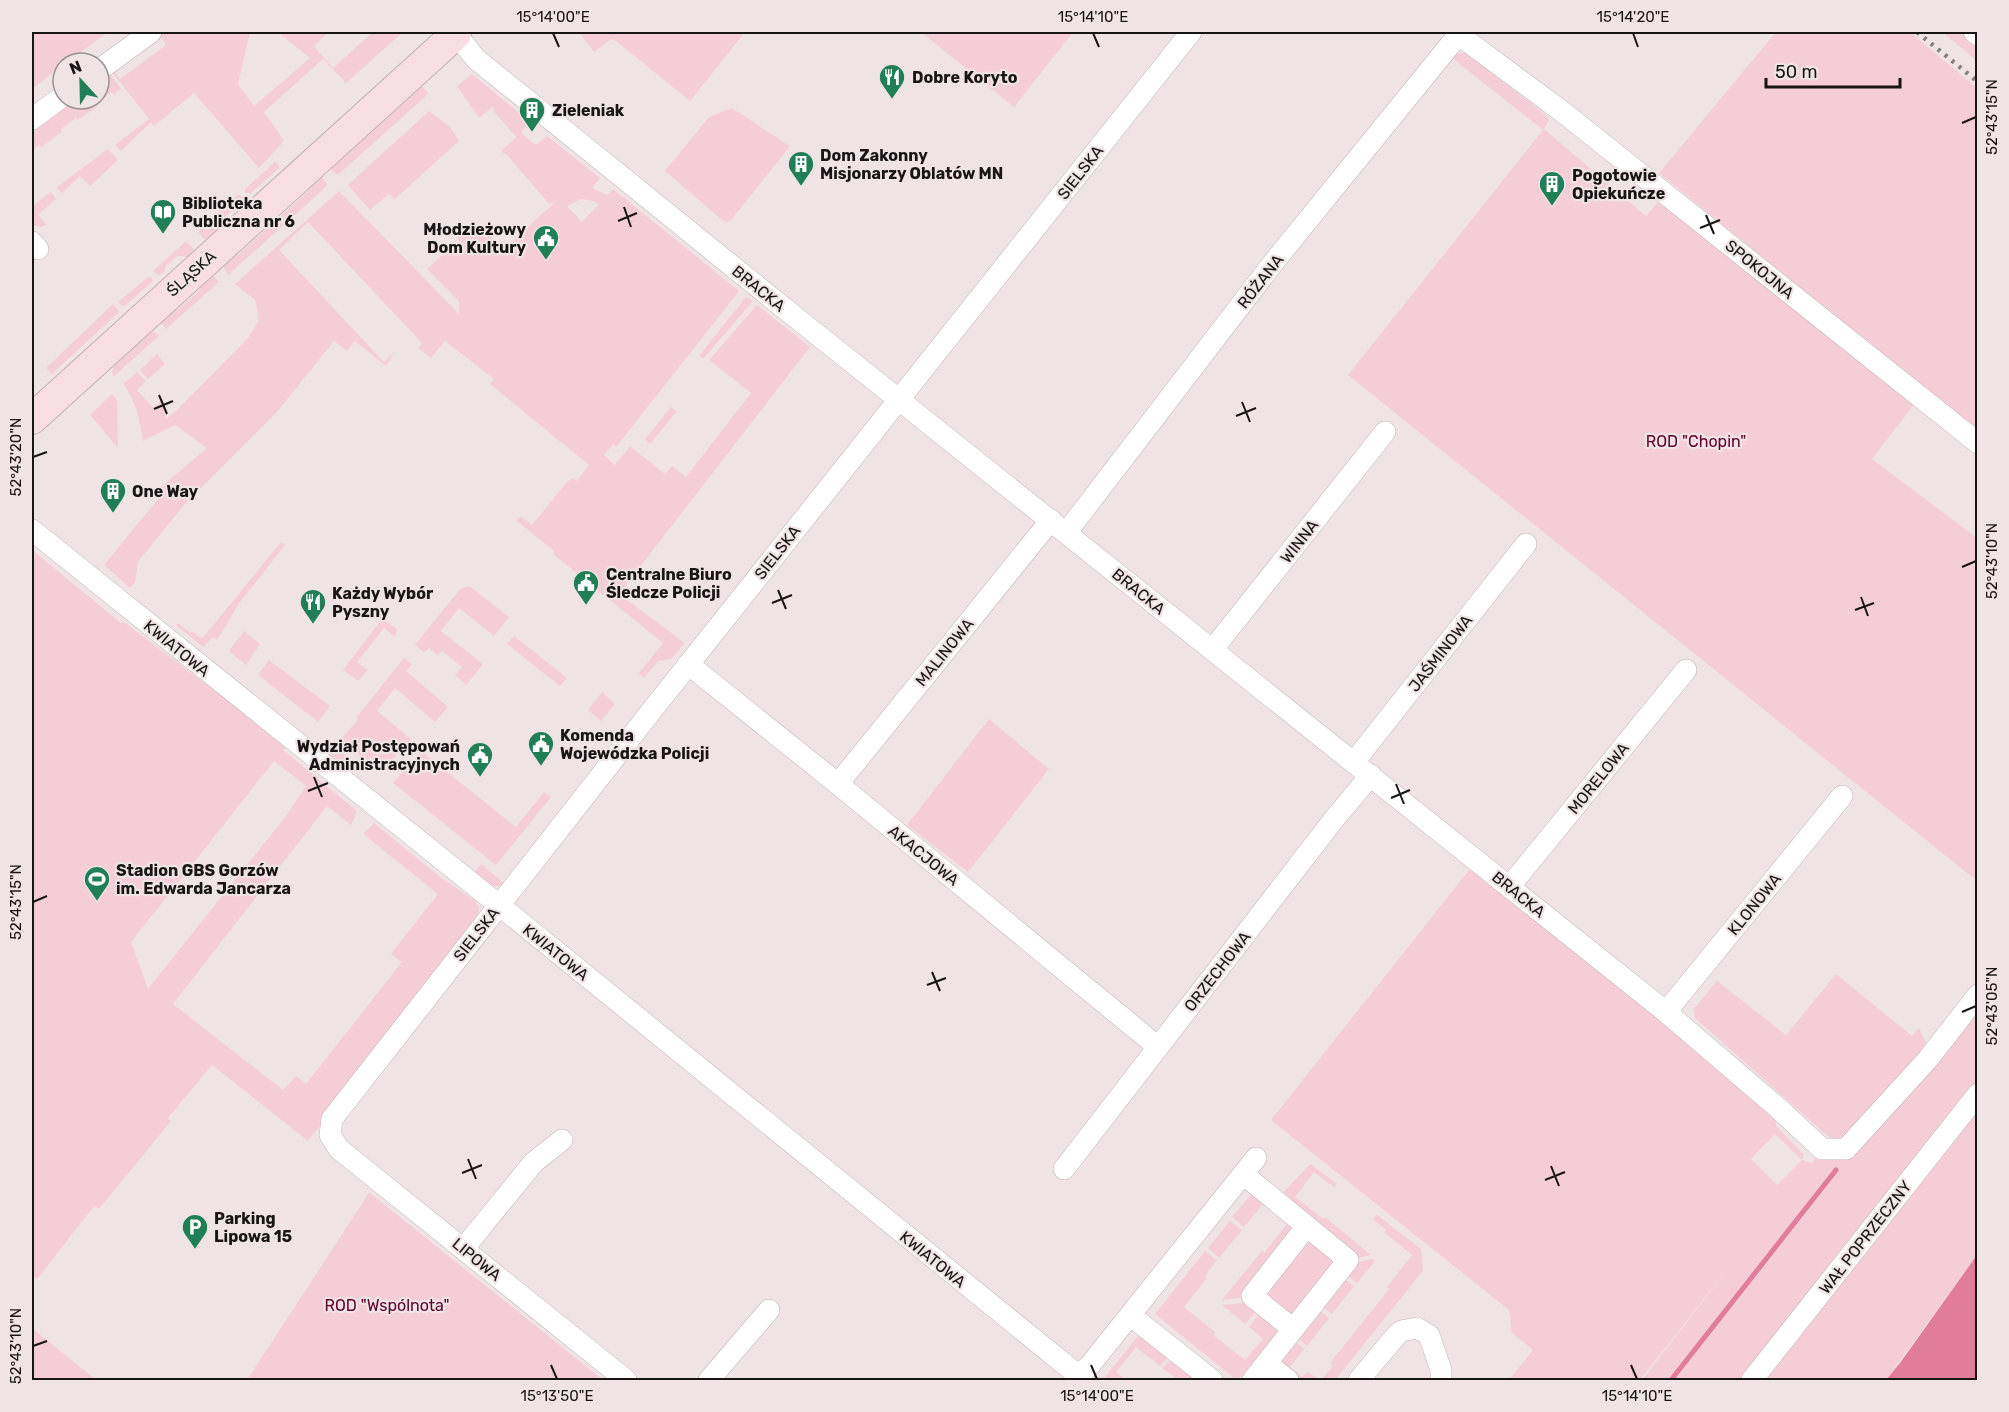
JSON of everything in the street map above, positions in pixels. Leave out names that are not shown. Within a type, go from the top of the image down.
[{"type":"street","points":[[111,61],[152,32]]},
{"type":"street","name":"BRACKA","points":[[456,32],[476,59],[1666,1012],[1777,1107],[1822,1149],[1846,1149],[1928,1059],[1977,995]]},
{"type":"street","name":"ŚLĄSKA","points":[[32,419],[456,32]]},
{"type":"street","name":"SIELSKA","points":[[330,1135],[332,1119],[499,905],[1191,32]]},
{"type":"street","name":"SPOKOJNA","points":[[1457,33],[1564,113],[1977,443]]},
{"type":"street","name":"RÓŻANA","points":[[1059,527],[1457,33]]},
{"type":"street","points":[[32,119],[51,105]]},
{"type":"street","name":"WINNA","points":[[1213,649],[1385,432]]},
{"type":"street","name":"MALINOWA","points":[[838,784],[1059,527]]},
{"type":"street","name":"KWIATOWA","points":[[32,530],[499,905],[1079,1379],[1250,1166],[1307,1226],[1348,1260],[1252,1380]]},
{"type":"street","name":"JAŚMINOWA","points":[[1354,762],[1526,544]]},
{"type":"street","name":"AKACJOWA","points":[[688,664],[1158,1047]]},
{"type":"street","name":"MORELOWA","points":[[1510,886],[1686,670]]},
{"type":"street","name":"ORZECHOWA","points":[[1064,1169],[1371,775]]},
{"type":"street","name":"KLONOWA","points":[[1666,1012],[1842,796]]},
{"type":"street","name":"WAŁ POPRZECZNY","points":[[1752,1380],[1977,1094]]},
{"type":"street","name":"LIPOWA","points":[[330,1135],[339,1149],[347,1156],[626,1380]]},
{"type":"street","points":[[464,1248],[534,1162],[562,1140]]},
{"type":"street","points":[[1293,1329],[1252,1296],[1307,1226]]},
{"type":"street","points":[[710,1380],[769,1310]]},
{"type":"street","points":[[1130,1315],[1212,1380]]},
{"type":"street","points":[[1359,1380],[1401,1331],[1417,1328],[1429,1335],[1433,1342],[1441,1370],[1441,1380]]},
{"type":"street","points":[[1266,1363],[1288,1380]]},
{"type":"green space","points":[[32,32],[108,32],[82,51],[51,51],[51,74],[32,89]]},
{"type":"green space","points":[[250,32],[238,84],[254,106],[310,58],[280,32],[329,32],[314,46],[333,68],[373,32],[403,32],[346,83],[323,59],[264,112],[284,141],[259,168],[194,93],[154,126],[151,122],[121,151],[115,145],[149,119],[111,71],[111,67],[120,79],[166,45],[158,33]]},
{"type":"green space","points":[[579,32],[745,32],[690,101],[616,41],[611,39],[594,52]]},
{"type":"green space","points":[[921,32],[1073,32],[1014,107]]},
{"type":"green space","points":[[1776,32],[1910,32],[1977,88],[1977,431],[1659,173]]},
{"type":"green space","points":[[1942,32],[1964,32],[1977,43],[1977,61]]},
{"type":"green space","name":"ROD \"Chopin\"","points":[[1456,53],[1466,53],[1547,116],[1549,120],[1544,129],[1646,216],[1660,200],[1915,403],[1872,459],[1977,538],[1977,881],[1348,375],[1543,130],[1452,58]]},
{"type":"green space","points":[[472,74],[530,122],[521,133],[536,145],[547,136],[600,178],[592,188],[608,195],[613,189],[739,291],[616,447],[613,444],[604,455],[615,465],[630,446],[665,474],[672,466],[686,477],[751,393],[709,360],[757,305],[810,347],[619,594],[685,643],[671,659],[658,661],[644,678],[639,673],[663,643],[553,554],[555,552],[516,520],[521,517],[532,525],[567,482],[573,478],[577,481],[589,465],[490,384],[494,379],[445,341],[431,358],[418,348],[422,343],[308,222],[279,250],[384,362],[394,352],[386,366],[355,341],[347,351],[334,341],[277,412],[184,505],[138,562],[135,582],[130,588],[104,565],[159,498],[155,492],[207,448],[175,425],[143,441],[139,418],[128,390],[123,384],[137,372],[146,381],[137,390],[153,408],[163,400],[166,419],[178,409],[248,338],[259,320],[255,300],[235,284],[339,191],[459,314],[459,301],[427,269],[459,240],[456,237],[471,231],[482,233],[503,250],[556,201],[549,204],[508,156],[501,151],[516,137],[493,110],[494,106],[479,118],[457,86]],"holes":[[[581,199],[594,201],[598,205],[582,222],[567,206]]]},
{"type":"green space","points":[[111,75],[121,89],[114,94]]},
{"type":"green space","points":[[420,83],[428,93],[426,96],[338,175],[333,172],[330,167]]},
{"type":"green space","points":[[732,108],[790,146],[732,219],[727,222],[665,171],[709,117]]},
{"type":"green space","points":[[60,111],[91,111],[78,120],[76,118],[61,129],[62,132],[41,147],[40,145],[34,149],[32,146],[32,133]]},
{"type":"green space","points":[[429,111],[450,127],[459,141],[395,199],[389,194],[370,210],[348,185]]},
{"type":"green space","points":[[108,149],[118,160],[90,186],[80,176],[62,193],[57,187]]},
{"type":"green space","points":[[275,162],[279,168],[250,194],[245,192],[245,189]]},
{"type":"green space","points":[[318,176],[323,178],[327,186],[228,275],[222,264],[236,253],[238,255],[308,191],[307,189]]},
{"type":"green space","points":[[51,192],[56,199],[38,215],[47,225],[39,227],[32,224],[32,206]]},
{"type":"green space","points":[[238,195],[243,196],[243,201],[219,222],[220,229],[216,238],[214,240],[204,239],[198,231]]},
{"type":"green space","points":[[186,241],[194,249],[193,257],[177,256],[166,265],[164,272],[160,275],[155,273],[154,270]]},
{"type":"green space","points":[[211,274],[219,282],[166,329],[160,322],[200,290],[198,288]]},
{"type":"green space","points":[[148,277],[151,277],[153,281],[126,305],[122,306],[118,302]]},
{"type":"green space","points":[[746,297],[753,301],[703,359],[699,356]]},
{"type":"green space","points":[[113,304],[118,313],[52,374],[46,368]]},
{"type":"green space","points":[[150,328],[159,336],[114,376],[112,373],[114,366],[139,333]]},
{"type":"green space","points":[[157,354],[165,364],[148,379],[140,370]]},
{"type":"green space","points":[[112,394],[117,400],[118,448],[90,415]]},
{"type":"green space","points":[[671,407],[677,411],[650,444],[645,439]]},
{"type":"green space","points":[[281,542],[285,545],[240,602],[217,640],[213,637],[203,647],[176,625],[178,623],[202,639]]},
{"type":"green space","name":"Stadion GBS Gorzów im. Edwarda Jancarza","points":[[32,550],[121,623],[124,622],[286,745],[283,750],[357,811],[351,825],[327,806],[173,1004],[283,1090],[296,1076],[306,1084],[402,962],[391,954],[438,894],[363,834],[374,823],[440,877],[474,900],[479,907],[479,913],[467,929],[471,934],[308,1141],[212,1065],[168,1118],[171,1121],[99,1209],[94,1206],[38,1278],[32,1278]],"holes":[[[274,761],[306,786],[286,816],[148,989],[131,942]]]},
{"type":"green space","points":[[469,586],[509,617],[494,636],[459,608],[441,631],[483,664],[466,685],[455,675],[462,667],[442,651],[437,655],[429,648],[424,652],[415,645],[460,589]]},
{"type":"green space","points":[[382,619],[397,629],[395,637],[384,628],[357,662],[368,670],[358,681],[343,670]]},
{"type":"green space","points":[[244,631],[260,644],[246,665],[229,651]]},
{"type":"green space","points":[[514,636],[567,678],[560,686],[507,644]]},
{"type":"green space","points":[[404,658],[412,664],[406,671],[448,707],[435,722],[395,688],[377,711],[411,739],[381,772],[340,740],[358,720],[356,718]]},
{"type":"green space","points":[[269,660],[330,706],[318,722],[258,675]]},
{"type":"green space","points":[[602,692],[615,704],[601,721],[588,710]]},
{"type":"green space","points":[[989,719],[1049,769],[968,872],[907,825]]},
{"type":"green space","points":[[330,742],[352,761],[344,771],[329,756]]},
{"type":"green space","points":[[421,751],[516,827],[544,792],[551,797],[496,865],[393,783]]},
{"type":"green space","points":[[481,864],[505,884],[491,886],[472,875]]},
{"type":"green space","points":[[1470,869],[1763,1104],[1768,1114],[1776,1121],[1776,1126],[1804,1155],[1802,1160],[1812,1163],[1822,1149],[1846,1149],[1977,995],[1977,1255],[1886,1380],[1642,1380],[1738,1256],[1640,1380],[1509,1380],[1533,1350],[1512,1333],[1509,1310],[1271,1120]],"holes":[[[1775,1134],[1802,1160],[1777,1185],[1751,1159]]]},
{"type":"green space","points":[[1836,974],[1912,1036],[1919,1028],[1929,1049],[1837,1144],[1695,1018],[1693,1010],[1717,981],[1786,1035]]},
{"type":"green space","points":[[1310,1164],[1337,1184],[1334,1187],[1314,1172],[1295,1197],[1323,1219],[1325,1217],[1371,1255],[1357,1258],[1280,1196]]},
{"type":"green space","points":[[1255,1190],[1298,1225],[1246,1297],[1222,1300],[1287,1224],[1263,1204],[1244,1227],[1232,1217]]},
{"type":"green space","name":"ROD \"Wspólnota\"","points":[[370,1193],[603,1380],[247,1380]]},
{"type":"green space","points":[[1377,1215],[1421,1249],[1423,1271],[1335,1380],[1321,1380],[1333,1366],[1330,1363],[1389,1289],[1387,1287],[1412,1255],[1384,1232],[1386,1230],[1373,1219]]},
{"type":"green space","points":[[1230,1221],[1242,1230],[1219,1258],[1208,1248]]},
{"type":"green space","points":[[1307,1234],[1331,1259],[1332,1264],[1288,1322],[1257,1296]]},
{"type":"green space","points":[[1205,1251],[1217,1260],[1205,1276],[1207,1278],[1184,1307],[1215,1332],[1213,1335],[1245,1360],[1263,1339],[1249,1327],[1262,1310],[1283,1327],[1243,1377],[1234,1378],[1155,1314]]},
{"type":"green space","points":[[1372,1259],[1375,1261],[1357,1283],[1345,1274],[1354,1263]]},
{"type":"green space","points":[[1342,1277],[1354,1286],[1332,1314],[1321,1306]]},
{"type":"green space","points":[[1246,1303],[1259,1308],[1245,1324],[1222,1305]]},
{"type":"green space","points":[[1317,1309],[1329,1318],[1307,1346],[1295,1336]]},
{"type":"green space","points":[[32,1328],[96,1380],[32,1380]]},
{"type":"green space","points":[[1139,1335],[1170,1355],[1160,1366],[1136,1347],[1116,1372],[1126,1380],[1106,1380],[1105,1377]]},
{"type":"green space","points":[[1292,1339],[1304,1349],[1290,1367],[1302,1377],[1308,1372],[1319,1380],[1294,1380],[1276,1366]]},
{"type":"green space","points":[[1173,1358],[1200,1380],[1178,1380],[1162,1368]]},
{"type":"shaded area","points":[[1977,1255],[1977,1380],[1886,1380],[1900,1363]]},
{"type":"waterway","points":[[1671,1380],[1836,1170]]},
{"type":"railway","points":[[1917,32],[1978,82]]},
{"type":"place","name":"Dobre Koryto","points":[[892,100]]},
{"type":"place","name":"Zieleniak","points":[[532,133]]},
{"type":"place","name":"Dom Zakonny Misjonarzy Oblatów MN","points":[[801,187]]},
{"type":"place","name":"Pogotowie Opiekuńcze","points":[[1552,207]]},
{"type":"place","name":"Biblioteka Publiczna nr 6","points":[[163,235]]},
{"type":"place","name":"Młodzieżowy Dom Kultury","points":[[546,261]]},
{"type":"place","name":"One Way","points":[[113,514]]},
{"type":"place","name":"Centralne Biuro Śledcze Policji","points":[[586,606]]},
{"type":"place","name":"Każdy Wybór Pyszny","points":[[313,625]]},
{"type":"place","name":"Komenda Wojewódzka Policji","points":[[541,767]]},
{"type":"place","name":"Wydział Postępowań Administracyjnych","points":[[480,778]]},
{"type":"place","name":"Stadion GBS Gorzów im. Edwarda Jancarza","points":[[97,902]]},
{"type":"place","name":"Parking Lipowa 15","points":[[195,1250]]}]
